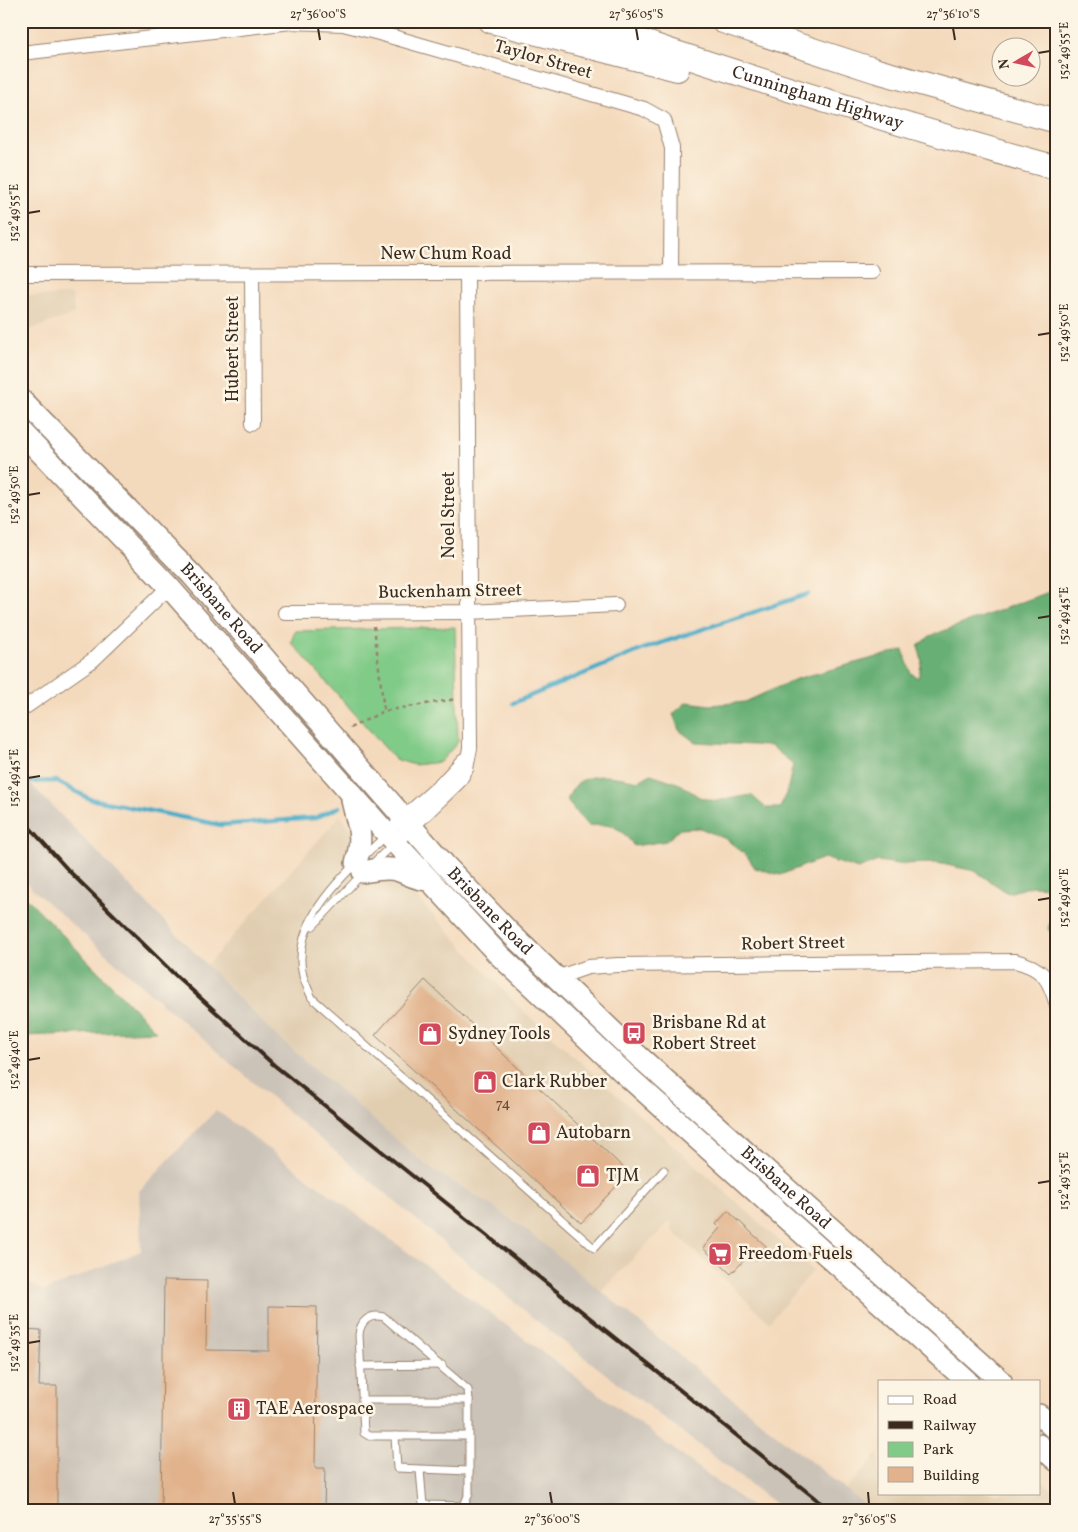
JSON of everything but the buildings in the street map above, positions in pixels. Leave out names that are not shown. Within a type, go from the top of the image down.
[{"type":"highway","points":[[491,21],[678,69],[832,103]]},
{"type":"highway","name":"Cunningham Highway","points":[[581,21],[725,70],[940,136],[1057,168]]},
{"type":"highway","points":[[723,21],[885,74],[1057,121]]},
{"type":"main road","name":"Brisbane Road","points":[[21,400],[185,568],[407,822],[490,913],[635,1053],[1000,1380]]},
{"type":"main road","name":"Brisbane Road","points":[[21,432],[169,586],[350,793],[491,947],[552,1007],[966,1380]]},
{"type":"main road","points":[[350,793],[360,825],[360,868],[397,870],[415,879],[428,880]]},
{"type":"main road","points":[[1040,1416],[1057,1431]]},
{"type":"main road","points":[[1040,1446],[1057,1461]]},
{"type":"street","name":"Taylor Street","points":[[21,53],[292,22],[343,24],[388,35],[644,109],[664,120],[672,148],[671,271]]},
{"type":"street","name":"New Chum Road","points":[[21,274],[872,272]]},
{"type":"street","name":"Noel Street","points":[[391,838],[468,756],[471,739],[469,698],[467,273]]},
{"type":"street","name":"Hubert Street","points":[[252,274],[253,423]]},
{"type":"street","points":[[21,710],[93,660],[169,586]]},
{"type":"street","name":"Buckenham Street","points":[[285,613],[469,612],[616,604]]},
{"type":"street","name":"Robert Street","points":[[556,978],[588,967],[618,965],[1015,961],[1041,971],[1047,980],[1057,1005]]},
{"type":"lane","name":"Noel Street","points":[[360,868],[391,838]]},
{"type":"lane","name":"Noel Street","points":[[360,868],[391,838]]},
{"type":"lane","points":[[304,936],[360,868]]},
{"type":"lane","points":[[360,868],[323,899],[304,936],[301,955],[302,969],[312,998],[594,1248],[664,1170]]},
{"type":"lane","points":[[420,1470],[423,1505],[464,1509],[469,1494],[469,1436],[469,1400],[466,1385],[384,1317],[376,1316],[365,1320],[360,1328],[364,1433],[369,1436],[469,1436]]},
{"type":"lane","points":[[360,1366],[442,1365]]},
{"type":"lane","points":[[362,1400],[469,1400]]},
{"type":"lane","points":[[395,1436],[397,1468],[469,1472]]},
{"type":"path","points":[[374,620],[384,711]]},
{"type":"path","points":[[350,728],[384,711],[443,700],[469,698]]},
{"type":"shaded area","points":[[72,295],[74,314],[21,333],[21,296]]},
{"type":"shaded area","points":[[21,774],[270,1030],[426,1165],[494,1207],[530,1233],[873,1511],[785,1511],[538,1322],[222,1056],[32,889],[21,877]]},
{"type":"shaded area","points":[[340,816],[520,1008],[813,1271],[769,1322],[672,1230],[671,1220],[600,1292],[530,1233],[494,1207],[426,1165],[270,1030],[206,966]]},
{"type":"shaded area","points":[[216,1110],[757,1511],[21,1511],[21,1278],[44,1291],[141,1251],[139,1191]]},
{"type":"shaded area","points":[[878,1454],[878,1494],[1040,1494],[1040,1479],[1057,1494],[1057,1511],[873,1511],[846,1489]]},
{"type":"green space","points":[[1057,589],[1057,939],[1048,929],[1055,907],[1052,887],[1032,886],[1008,893],[975,871],[937,863],[898,864],[878,861],[858,869],[824,858],[780,875],[755,868],[747,856],[726,839],[700,828],[680,829],[666,841],[634,846],[615,827],[604,825],[588,826],[567,801],[572,790],[587,778],[607,776],[639,781],[651,774],[680,784],[699,797],[716,801],[751,795],[766,808],[780,808],[787,792],[793,764],[771,746],[695,742],[679,730],[673,714],[687,702],[710,705],[745,702],[796,679],[903,650],[911,673],[918,678],[922,661],[918,646],[930,636]]},
{"type":"green space","points":[[455,627],[458,742],[440,762],[414,765],[395,759],[291,642],[295,631]]},
{"type":"green space","points":[[21,892],[156,1031],[21,1036]]},
{"type":"waterway","points":[[513,703],[646,648],[808,594]]},
{"type":"waterway","points":[[23,782],[56,781],[90,799],[221,825],[315,818],[339,807]]},
{"type":"railway","points":[[21,818],[69,871],[172,972],[274,1065],[831,1511]]},
{"type":"place","name":"Brisbane Rd at Robert Street","points":[[634,1033]]},
{"type":"place","name":"Sydney Tools","points":[[430,1034]]},
{"type":"place","name":"Clark Rubber","points":[[485,1082]]},
{"type":"place","name":"Autobarn","points":[[539,1133]]},
{"type":"place","name":"TJM","points":[[588,1176]]},
{"type":"place","name":"Freedom Fuels","points":[[720,1254]]},
{"type":"place","name":"TAE Aerospace","points":[[239,1409]]}]
